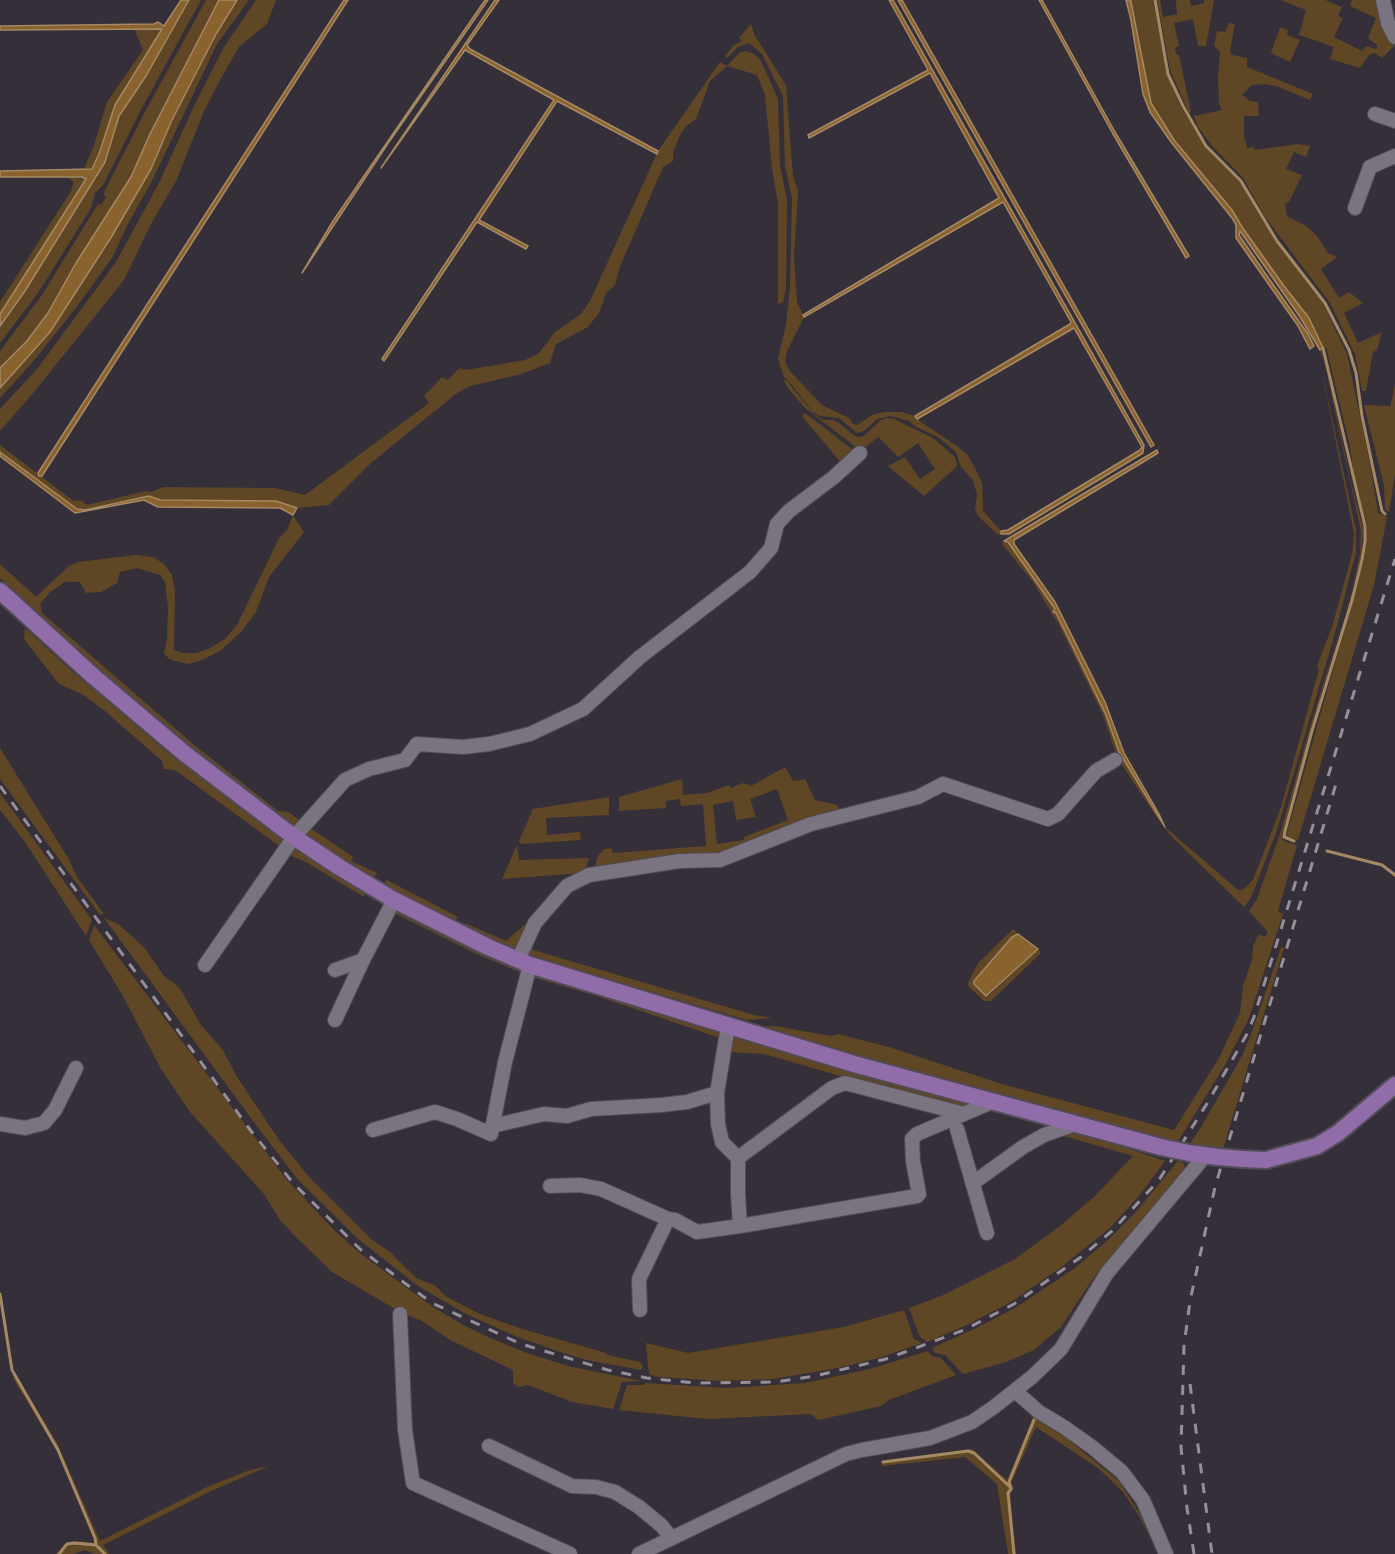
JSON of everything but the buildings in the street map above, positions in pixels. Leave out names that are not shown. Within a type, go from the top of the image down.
[{"type":"main road","points":[[0,591],[93,676],[184,753],[294,837],[394,900],[524,963],[728,1026],[992,1102],[1161,1147],[1204,1156],[1266,1160],[1317,1146],[1338,1133],[1395,1085]]},
{"type":"street","points":[[1383,0],[1388,23],[1395,37]]},
{"type":"street","points":[[1376,114],[1395,122]]},
{"type":"street","points":[[1355,208],[1370,167],[1395,156]]},
{"type":"street","points":[[206,965],[294,837],[345,780],[369,769],[405,760],[417,744],[463,747],[489,744],[530,734],[583,709],[640,657],[750,572],[771,548],[777,524],[789,511],[834,477],[860,453]]},
{"type":"street","points":[[373,1130],[435,1112],[458,1119],[491,1134],[524,963],[535,923],[567,886],[590,875],[680,861],[720,860],[811,824],[918,797],[943,784],[1048,819],[1058,814],[1096,771],[1115,760]]},
{"type":"street","points":[[335,1020],[394,900]]},
{"type":"street","points":[[335,970],[363,960]]},
{"type":"street","points":[[728,1026],[717,1093],[718,1124],[722,1142],[738,1158],[740,1226]]},
{"type":"street","points":[[0,1124],[25,1128],[44,1123],[55,1110],[76,1068]]},
{"type":"street","points":[[738,1158],[832,1088],[845,1083],[964,1114]]},
{"type":"street","points":[[492,1126],[544,1114],[567,1116],[591,1109],[687,1102],[717,1093]]},
{"type":"street","points":[[550,1186],[580,1185],[601,1189],[675,1220],[697,1232],[917,1196],[920,1194],[912,1139],[917,1134],[992,1102]]},
{"type":"street","points":[[973,1183],[1023,1147],[1044,1135],[1076,1124]]},
{"type":"street","points":[[957,1129],[987,1233]]},
{"type":"street","points":[[639,1554],[846,1454],[908,1443],[951,1431],[987,1412],[1015,1391],[1061,1349],[1107,1273],[1204,1156]]},
{"type":"street","points":[[640,1310],[639,1279],[668,1219]]},
{"type":"street","points":[[400,1314],[405,1430],[413,1483],[570,1554]]},
{"type":"street","points":[[1015,1391],[1039,1412],[1092,1447],[1122,1472],[1143,1500],[1166,1554]]},
{"type":"street","points":[[489,1446],[572,1486],[596,1487],[615,1492],[639,1507],[662,1526],[671,1538]]},
{"type":"shaded area","points":[[181,0],[189,0],[146,76],[119,116],[105,162],[25,291],[0,326],[0,314],[86,179],[82,177],[0,177],[0,171],[92,169],[115,105],[162,29],[0,30],[0,26],[154,24],[158,22],[164,26]]},
{"type":"shaded area","points":[[189,0],[201,0],[103,185],[95,193],[91,208],[38,293],[0,343],[0,326],[25,291],[105,162],[119,116],[146,76]]},
{"type":"shaded area","points":[[206,0],[219,0],[150,134],[131,177],[76,263],[48,313],[27,341],[0,368],[0,351],[42,295],[98,204],[101,205],[106,197],[103,194]]},
{"type":"shaded area","points":[[219,0],[237,0],[216,34],[171,122],[151,169],[112,236],[50,332],[0,388],[0,368],[27,341],[48,313],[76,263],[131,177],[150,134]]},
{"type":"shaded area","points":[[237,0],[249,0],[217,44],[151,183],[112,258],[31,364],[0,398],[0,388],[112,236],[151,169],[171,122],[216,34]]},
{"type":"shaded area","points":[[256,0],[276,0],[267,24],[239,47],[220,80],[204,111],[176,181],[151,224],[124,280],[0,431],[0,409],[37,369],[116,262],[159,183],[224,47]]},
{"type":"shaded area","points":[[344,0],[348,0],[42,476],[39,476],[38,473]]},
{"type":"shaded area","points":[[485,0],[488,0],[389,142],[302,273],[333,221]]},
{"type":"shaded area","points":[[495,0],[499,0],[467,45],[470,49],[658,151],[657,154],[557,101],[479,220],[528,246],[526,249],[477,222],[384,361],[382,359],[554,100],[465,50],[381,168]]},
{"type":"shaded area","points":[[889,0],[893,0],[1144,445],[1143,453],[1009,534],[1001,534],[1001,531],[1008,530],[1142,447],[1074,328],[917,419],[915,416],[1071,322],[1003,202],[804,317],[803,315],[999,198],[930,73],[809,138],[808,135],[928,70]]},
{"type":"shaded area","points":[[898,0],[902,0],[1154,445],[1151,447]]},
{"type":"shaded area","points":[[1039,0],[1042,0],[1115,132],[1189,256],[1186,258],[1113,134]]},
{"type":"shaded area","points":[[1126,0],[1131,0],[1151,103],[1174,140],[1232,210],[1309,318],[1323,348],[1320,350],[1300,317],[1240,231],[1239,235],[1308,334],[1314,346],[1310,349],[1298,326],[1236,238],[1236,225],[1232,218],[1150,112],[1143,94]]},
{"type":"shaded area","points":[[1131,0],[1153,0],[1167,74],[1181,107],[1206,148],[1240,182],[1276,242],[1323,303],[1347,354],[1378,513],[1387,517],[1374,585],[1298,840],[1286,836],[1364,560],[1367,525],[1355,481],[1349,442],[1326,347],[1323,348],[1309,318],[1232,210],[1174,140],[1151,103]]},
{"type":"shaded area","points":[[1157,0],[1160,0],[1163,17],[1177,14],[1176,0],[1190,0],[1191,6],[1204,3],[1204,0],[1214,0],[1206,46],[1198,46],[1193,19],[1174,23],[1179,46],[1175,47],[1176,54],[1179,55],[1191,112],[1189,113],[1170,70]]},
{"type":"shaded area","points":[[1280,0],[1325,0],[1342,7],[1338,16],[1343,18],[1334,37],[1362,51],[1366,46],[1376,49],[1378,46],[1368,38],[1376,18],[1350,6],[1352,0],[1379,0],[1395,45],[1382,58],[1375,53],[1369,55],[1360,68],[1330,59],[1334,47],[1299,35],[1306,10]]},
{"type":"shaded area","points":[[1229,23],[1235,24],[1230,51],[1232,55],[1247,58],[1247,67],[1313,94],[1310,100],[1279,87],[1265,84],[1252,85],[1242,95],[1250,101],[1258,102],[1259,116],[1244,116],[1244,136],[1247,148],[1254,147],[1254,150],[1298,144],[1310,146],[1306,157],[1294,152],[1286,169],[1302,175],[1289,202],[1285,203],[1287,216],[1306,226],[1317,236],[1328,253],[1337,257],[1321,269],[1339,298],[1349,292],[1363,303],[1344,313],[1358,343],[1382,332],[1377,350],[1373,352],[1366,391],[1362,391],[1355,354],[1330,303],[1265,217],[1243,178],[1213,147],[1198,127],[1194,116],[1222,110],[1219,104],[1218,78],[1220,52],[1214,46],[1217,31],[1225,32]]},
{"type":"shaded area","points":[[751,24],[755,36],[786,85],[793,176],[798,191],[794,256],[797,302],[804,317],[787,351],[785,361],[789,370],[822,405],[849,418],[853,424],[857,425],[872,415],[884,412],[901,412],[915,416],[957,446],[967,454],[976,470],[982,483],[983,511],[1001,531],[1001,534],[998,535],[978,516],[975,509],[977,495],[973,480],[961,467],[956,452],[938,437],[916,427],[909,421],[890,416],[877,419],[864,431],[857,433],[839,418],[820,416],[813,412],[784,377],[778,359],[786,324],[790,289],[792,198],[785,166],[783,96],[762,54],[749,43],[738,47],[727,58],[725,56],[733,46],[742,41],[739,38]]},
{"type":"shaded area","points":[[1280,27],[1288,30],[1287,35],[1300,40],[1290,62],[1271,53]]},
{"type":"shaded area","points":[[134,28],[163,29],[115,105],[92,169],[84,169],[107,102],[143,50]]},
{"type":"shaded area","points":[[746,51],[754,54],[761,61],[778,99],[780,165],[787,200],[786,288],[783,302],[778,304],[778,203],[765,95],[757,75],[727,66],[740,52]]},
{"type":"shaded area","points":[[720,62],[727,66],[710,81],[696,119],[681,133],[673,152],[673,161],[663,167],[619,269],[615,285],[606,293],[599,313],[588,327],[556,344],[550,363],[521,374],[471,386],[457,393],[371,463],[329,505],[297,508],[284,503],[159,500],[149,496],[85,510],[77,509],[0,452],[0,445],[72,500],[82,501],[87,505],[146,491],[151,492],[163,487],[275,488],[305,495],[429,403],[424,396],[442,377],[448,380],[459,368],[466,370],[525,360],[539,353],[555,332],[581,314],[590,301],[658,151]]},
{"type":"shaded area","points":[[67,177],[87,179],[0,314],[0,302],[71,191],[74,182]]},
{"type":"shaded area","points":[[1320,350],[1325,358],[1351,483],[1363,527],[1361,559],[1352,591],[1360,555],[1361,532]]},
{"type":"shaded area","points":[[1320,362],[1356,530],[1356,552],[1337,626],[1277,830],[1251,898],[1244,907],[1170,835],[1118,759],[1103,715],[1060,627],[1033,582],[1002,544],[1008,541],[1055,609],[1106,715],[1119,752],[1165,827],[1238,890],[1243,890],[1253,880],[1281,807],[1319,669],[1317,666],[1332,627],[1352,554],[1354,534]]},
{"type":"shaded area","points":[[783,380],[787,381],[814,414],[823,420],[833,420],[858,437],[864,436],[881,420],[894,419],[933,438],[955,457],[957,466],[924,496],[888,466],[905,457],[920,479],[935,469],[918,443],[898,457],[878,437],[861,451],[805,408]]},
{"type":"shaded area","points":[[1395,384],[1395,474],[1389,512],[1385,509],[1384,485],[1364,405],[1390,406],[1390,408]]},
{"type":"shaded area","points":[[805,413],[857,453],[843,465],[802,416]]},
{"type":"shaded area","points":[[1157,450],[1158,453],[1014,540],[1014,544],[1055,602],[1105,702],[1124,753],[1165,827],[1119,752],[1106,715],[1056,613],[1053,612],[1055,609],[1008,542],[1004,541]]},
{"type":"shaded area","points":[[0,452],[77,509],[85,510],[149,496],[160,500],[276,501],[297,508],[293,515],[280,508],[158,507],[144,500],[75,513],[0,456]]},
{"type":"shaded area","points":[[293,515],[304,532],[269,577],[256,612],[242,631],[220,651],[202,660],[189,664],[169,659],[164,653],[168,608],[165,582],[160,575],[137,568],[120,572],[117,583],[101,592],[86,593],[80,582],[65,582],[50,592],[40,604],[42,613],[193,744],[278,811],[288,812],[304,823],[297,830],[186,744],[101,672],[0,578],[0,564],[36,597],[69,566],[78,562],[136,555],[153,557],[164,564],[172,575],[175,590],[174,650],[182,653],[197,653],[225,639],[237,625],[279,538],[287,530]]},
{"type":"shaded area","points":[[1343,621],[1282,836],[1283,841],[1297,845],[1278,911],[1283,914],[1249,1018],[1225,1065],[1177,1143],[1009,1099],[759,1027],[775,1026],[831,1036],[838,1034],[889,1047],[1005,1085],[1174,1130],[1219,1058],[1240,1013],[1243,985],[1252,960],[1253,946],[1259,934],[1265,937],[1268,932],[1249,911],[1257,899],[1281,831]]},
{"type":"shaded area","points":[[25,628],[168,753],[286,843],[282,848],[175,770],[164,769],[162,761],[105,711],[82,694],[59,684],[24,639]]},
{"type":"shaded area","points":[[0,748],[68,858],[77,877],[104,914],[100,915],[0,779]]},
{"type":"shaded area","points":[[785,767],[793,781],[805,779],[815,800],[838,805],[838,814],[720,858],[593,872],[598,856],[604,849],[611,848],[613,853],[706,846],[703,804],[681,806],[680,799],[666,801],[666,808],[619,811],[619,797],[682,779],[683,795],[707,793],[729,785],[731,788],[743,783],[751,786]],"holes":[[[777,789],[788,820],[744,837],[744,840],[717,844],[713,805],[733,801],[736,820],[756,817],[750,799]]]},
{"type":"shaded area","points":[[0,793],[92,920],[86,936],[25,842],[0,810]]},
{"type":"shaded area","points":[[609,797],[609,815],[546,818],[547,835],[580,832],[581,840],[521,844],[519,841],[533,809]]},
{"type":"shaded area","points":[[307,826],[353,857],[351,861],[377,873],[372,879],[301,832]]},
{"type":"shaded area","points":[[517,845],[519,860],[589,858],[585,873],[502,879]]},
{"type":"shaded area","points":[[293,847],[366,892],[364,897],[306,862],[289,855]]},
{"type":"shaded area","points":[[385,879],[458,917],[454,922],[386,889]]},
{"type":"shaded area","points":[[568,889],[541,924],[531,945],[533,950],[754,1015],[772,1018],[747,1020],[527,955],[526,949],[538,923]]},
{"type":"shaded area","points":[[394,909],[483,953],[526,971],[525,974],[481,956],[392,912]]},
{"type":"shaded area","points":[[104,918],[118,924],[144,947],[164,976],[179,987],[201,1025],[223,1050],[237,1077],[279,1140],[310,1178],[372,1240],[389,1251],[416,1278],[436,1286],[445,1296],[480,1314],[608,1355],[640,1362],[643,1366],[641,1370],[586,1360],[560,1352],[515,1336],[466,1314],[418,1286],[358,1239],[298,1180]]},
{"type":"shaded area","points":[[529,921],[518,946],[513,948],[465,927],[465,923],[506,941]]},
{"type":"shaded area","points":[[94,925],[287,1180],[335,1231],[361,1254],[433,1307],[488,1337],[568,1366],[641,1381],[622,1382],[613,1409],[572,1402],[528,1385],[519,1387],[513,1383],[513,1370],[450,1340],[422,1321],[402,1313],[332,1272],[280,1220],[264,1194],[190,1112],[161,1069],[123,996],[89,940]]},
{"type":"shaded area","points":[[1013,929],[1018,934],[1012,937],[974,981],[986,996],[1038,949],[1041,953],[991,1001],[984,1001],[967,985],[978,963]]},
{"type":"shaded area","points":[[1018,934],[1038,949],[986,996],[974,984],[974,981],[1012,937]]},
{"type":"shaded area","points":[[1281,947],[1284,948],[1223,1149],[1189,1145],[1242,1056]]},
{"type":"shaded area","points":[[533,973],[724,1034],[723,1039],[594,995],[532,977]]},
{"type":"shaded area","points":[[729,1034],[814,1061],[974,1106],[963,1112],[763,1054],[727,1052]]},
{"type":"shaded area","points":[[1072,1130],[1165,1161],[1139,1196],[1111,1227],[1059,1269],[1011,1302],[967,1325],[927,1342],[920,1337],[909,1308],[941,1296],[1015,1259],[1060,1226],[1094,1197],[1133,1156],[1064,1136],[1047,1136]]},
{"type":"shaded area","points":[[1178,1161],[1184,1164],[1185,1169],[1094,1277],[1061,1327],[1034,1350],[1006,1362],[963,1374],[945,1355],[935,1353],[932,1348],[1015,1308],[1075,1268],[1135,1213]]},
{"type":"shaded area","points":[[904,1310],[914,1339],[922,1343],[879,1358],[838,1368],[773,1379],[720,1381],[659,1377],[650,1375],[648,1367],[646,1343],[688,1353],[844,1327]]},
{"type":"shaded area","points":[[928,1351],[932,1356],[941,1358],[956,1375],[889,1400],[881,1406],[818,1420],[811,1414],[707,1419],[619,1410],[627,1385],[646,1383],[726,1388],[805,1383],[870,1369]]},
{"type":"shaded area","points":[[16,1375],[57,1443],[100,1541],[209,1486],[250,1470],[269,1466],[211,1491],[103,1545],[109,1554],[94,1554],[85,1550],[73,1554],[56,1554],[67,1543],[75,1541],[94,1543],[94,1538],[57,1451],[13,1378]]},
{"type":"shaded area","points":[[1033,1417],[1066,1438],[1119,1481],[1140,1514],[1152,1541],[1123,1492],[1098,1468],[1036,1427],[1011,1483],[1014,1488],[1010,1494],[1016,1554],[1008,1554],[997,1484],[965,1457],[882,1466],[881,1461],[972,1449],[1007,1480]]},
{"type":"waterway","points":[[1155,0],[1168,74],[1183,106],[1206,146],[1241,181],[1277,241],[1325,303],[1349,350],[1356,373],[1362,416],[1382,511],[1385,514]]},
{"type":"waterway","points":[[1294,841],[1284,837],[1285,831],[1312,731],[1352,600],[1365,541],[1365,526],[1323,348]]},
{"type":"waterway","points":[[1327,851],[1382,865],[1395,875]]},
{"type":"waterway","points":[[0,1294],[12,1370],[58,1450],[96,1545],[105,1554]]},
{"type":"waterway","points":[[1014,1554],[1009,1482],[1034,1420]]},
{"type":"waterway","points":[[883,1462],[968,1451],[974,1453],[1010,1487]]},
{"type":"waterway","points":[[59,1554],[67,1544],[96,1545]]},
{"type":"railway","points":[[0,786],[251,1131],[294,1184],[360,1249],[432,1303],[521,1344],[608,1370],[647,1378],[695,1383],[775,1382],[815,1376],[886,1359],[964,1330],[1014,1304],[1081,1257],[1112,1231],[1159,1180],[1208,1102],[1247,1034],[1254,1017],[1395,559]]},
{"type":"railway","points":[[1194,1554],[1181,1447],[1184,1346],[1190,1301],[1215,1187],[1336,784]]},
{"type":"railway","points":[[1190,1384],[1212,1554]]}]
